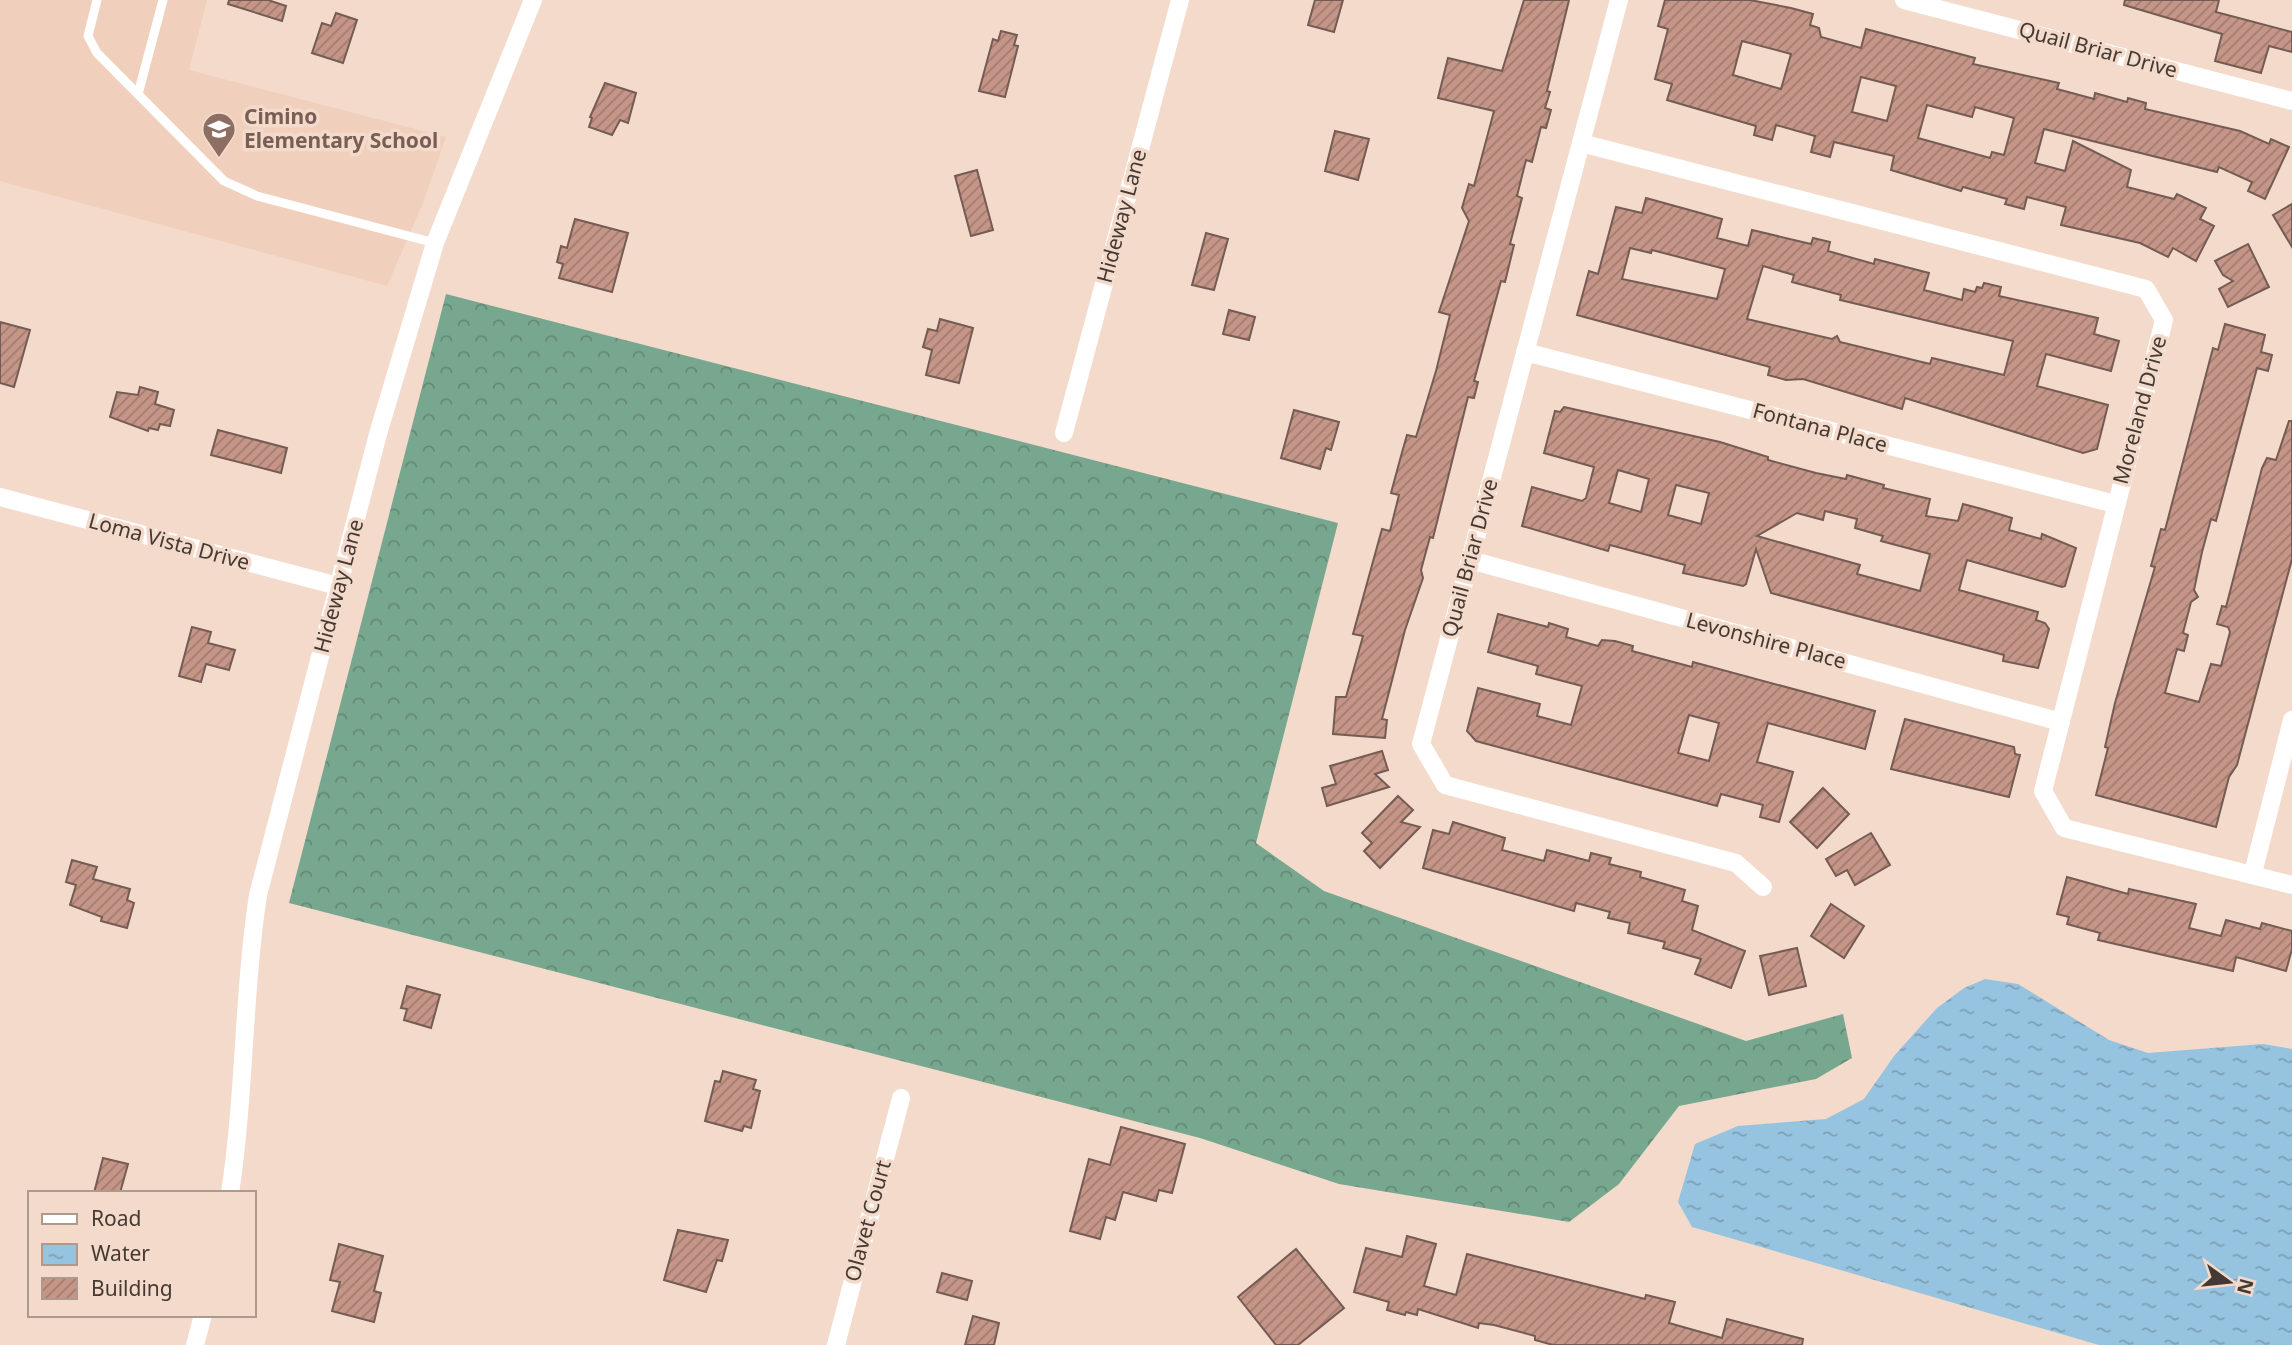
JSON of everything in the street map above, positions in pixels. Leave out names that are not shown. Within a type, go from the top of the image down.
[{"type":"street","name":"Hideway Lane","points":[[230,1191],[236,1158],[250,955],[258,895],[378,435],[435,243],[533,0]]},
{"type":"street","name":"Hideway Lane","points":[[1064,433],[1180,0]]},
{"type":"street","name":"Quail Briar Drive","points":[[1619,0],[1421,744],[1445,785],[1736,863],[1763,887]]},
{"type":"street","name":"Quail Briar Drive","points":[[1904,0],[2292,100]]},
{"type":"street","name":"Moreland Drive","points":[[1581,143],[2146,289],[2164,320],[2043,791],[2064,828],[2253,873],[2292,885]]},
{"type":"street","name":"Fontana Place","points":[[1525,352],[2115,504]]},
{"type":"street","name":"Loma Vista Drive","points":[[0,497],[338,586]]},
{"type":"street","name":"Levonshire Place","points":[[1470,560],[2061,722]]},
{"type":"street","points":[[2253,873],[2292,720]]},
{"type":"street","name":"Olavet Court","points":[[836,1345],[901,1098]]},
{"type":"street","points":[[195,1345],[202,1317]]},
{"type":"lane","points":[[97,0],[89,36],[97,53],[224,181],[257,196],[435,243]]},
{"type":"lane","points":[[138,94],[163,0]]},
{"type":"shaded area","name":"Cimino Elementary School","points":[[0,0],[207,0],[189,70],[446,137],[423,203],[387,286],[0,181]]},
{"type":"green space","points":[[446,294],[1338,523],[1256,843],[1324,891],[1746,1041],[1843,1014],[1852,1058],[1816,1079],[1679,1106],[1619,1184],[1569,1222],[1339,1184],[1200,1138],[289,903]]},
{"type":"water","points":[[1985,979],[2018,984],[2109,1040],[2148,1053],[2263,1044],[2292,1049],[2292,1345],[2099,1345],[1692,1227],[1678,1202],[1695,1144],[1738,1126],[1826,1119],[1864,1099],[1894,1056],[1937,1008],[1964,988]]},
{"type":"building","points":[[229,0],[268,0],[286,6],[282,21],[228,4]]},
{"type":"building","points":[[1315,0],[1343,0],[1334,32],[1308,25]]},
{"type":"building","points":[[1524,0],[1569,0],[1547,91],[1550,92],[1545,108],[1551,110],[1546,128],[1541,127],[1532,162],[1526,160],[1517,196],[1522,198],[1510,244],[1514,245],[1505,282],[1501,281],[1474,381],[1478,382],[1474,398],[1468,397],[1433,538],[1430,537],[1421,570],[1423,578],[1405,630],[1382,719],[1387,720],[1385,738],[1333,734],[1336,697],[1346,697],[1363,636],[1353,634],[1382,529],[1390,531],[1399,495],[1391,493],[1401,456],[1407,435],[1416,437],[1436,371],[1450,315],[1439,312],[1469,221],[1462,208],[1469,184],[1474,186],[1494,111],[1438,98],[1448,58],[1502,71]]},
{"type":"building","points":[[1665,0],[1750,0],[1813,14],[1810,25],[1819,28],[1821,37],[1861,48],[1866,29],[1975,58],[1973,64],[2059,83],[2057,89],[2094,99],[2095,93],[2127,102],[2128,98],[2146,103],[2145,109],[2240,131],[2269,144],[2271,139],[2289,147],[2265,199],[2248,191],[2252,182],[2219,167],[2217,172],[2044,129],[2035,163],[2065,171],[2073,141],[2131,170],[2127,187],[2174,199],[2177,194],[2206,208],[2200,219],[2214,226],[2196,261],[2173,248],[2168,257],[2140,243],[2061,225],[2066,207],[2027,197],[2024,209],[2005,204],[2007,199],[1963,187],[1961,191],[1891,170],[1894,156],[1834,142],[1830,157],[1811,152],[1815,136],[1776,125],[1772,140],[1754,135],[1756,126],[1667,100],[1672,84],[1655,79],[1668,29],[1658,26]],"holes":[[[1742,41],[1791,54],[1781,89],[1733,75]],[[1861,77],[1896,86],[1887,121],[1852,112]],[[1927,105],[1972,117],[1975,107],[2014,118],[2004,155],[1992,152],[1990,158],[1918,138]]]},
{"type":"building","points":[[2125,0],[2219,0],[2216,12],[2292,32],[2292,52],[2269,46],[2261,73],[2215,61],[2222,34],[2124,5]]},
{"type":"building","points":[[336,13],[357,20],[343,63],[312,53],[322,23],[331,26]]},
{"type":"building","points":[[1001,31],[1017,35],[1014,45],[1018,46],[1005,97],[979,91],[993,39],[998,41]]},
{"type":"building","points":[[605,83],[636,93],[628,123],[620,120],[612,135],[589,127],[590,117]]},
{"type":"building","points":[[1335,131],[1369,139],[1358,180],[1325,171]]},
{"type":"building","points":[[977,170],[993,230],[971,236],[955,176]]},
{"type":"building","points":[[1646,198],[1722,219],[1717,238],[1748,246],[1752,230],[1811,244],[1813,238],[1830,242],[1828,251],[1874,264],[1875,259],[1929,273],[1924,290],[1962,300],[1964,289],[1975,292],[1977,287],[1982,288],[1984,283],[2001,287],[1999,296],[2098,318],[2094,334],[2119,341],[2111,371],[2046,354],[2037,386],[2108,405],[2097,449],[2083,453],[1905,398],[1902,409],[1803,379],[1786,380],[1768,375],[1770,367],[1577,315],[1589,271],[1598,274],[1616,207],[1642,213]],"holes":[[[1630,248],[1651,253],[1652,250],[1725,269],[1717,299],[1622,279]],[[1763,266],[1794,275],[1792,282],[1841,295],[1840,300],[2013,341],[2004,375],[1932,358],[1930,364],[1840,342],[1837,336],[1832,339],[1747,319]]]},
{"type":"building","points":[[2292,204],[2292,247],[2273,215]]},
{"type":"building","points":[[575,219],[628,233],[612,292],[559,278],[563,264],[557,262],[561,246],[567,248]]},
{"type":"building","points":[[1206,233],[1228,239],[1214,290],[1192,285]]},
{"type":"building","points":[[2248,244],[2269,287],[2228,307],[2219,289],[2233,281],[2223,275],[2215,261]]},
{"type":"building","points":[[1229,310],[1255,317],[1249,340],[1223,334]]},
{"type":"building","points":[[940,319],[973,328],[959,383],[926,375],[932,350],[923,347],[928,329],[937,331]]},
{"type":"building","points":[[0,322],[30,330],[14,387],[0,383]]},
{"type":"building","points":[[2225,324],[2265,335],[2261,352],[2272,355],[2268,371],[2257,368],[2216,521],[2211,519],[2202,552],[2194,590],[2198,597],[2191,602],[2183,633],[2188,635],[2184,651],[2177,649],[2165,693],[2199,702],[2211,664],[2221,666],[2230,632],[2228,627],[2217,624],[2222,606],[2226,607],[2262,468],[2267,458],[2276,460],[2289,421],[2292,421],[2292,559],[2237,765],[2229,777],[2216,827],[2096,795],[2108,748],[2105,747],[2115,703],[2155,567],[2151,566],[2161,529],[2165,530],[2213,348],[2218,350]]},
{"type":"building","points":[[140,387],[158,392],[155,404],[174,410],[170,426],[160,424],[158,430],[149,428],[148,431],[110,417],[117,392],[138,395]]},
{"type":"building","points":[[1564,407],[1720,442],[1768,457],[1768,460],[1816,473],[1846,479],[1847,475],[1884,485],[1883,488],[1930,499],[1926,516],[1958,521],[1963,504],[1982,509],[2012,518],[2009,530],[2041,539],[2042,534],[2076,548],[2065,586],[2062,587],[1967,560],[1959,590],[2038,612],[2036,620],[2045,623],[2049,629],[2038,668],[2003,661],[2004,655],[1771,593],[1756,549],[1746,584],[1743,586],[1683,573],[1685,565],[1610,545],[1608,551],[1522,526],[1532,487],[1582,501],[1586,498],[1594,467],[1544,453],[1555,411],[1560,412]],"holes":[[[1618,470],[1649,479],[1641,512],[1609,503]],[[1676,485],[1709,493],[1701,524],[1668,515]],[[1825,511],[1857,519],[1855,528],[1883,536],[1881,541],[1930,554],[1920,591],[1857,574],[1860,565],[1757,536],[1797,513],[1823,520]]]},
{"type":"building","points":[[1294,410],[1339,422],[1331,450],[1326,448],[1320,469],[1281,458]]},
{"type":"building","points":[[218,430],[287,448],[281,473],[211,455]]},
{"type":"building","points":[[1498,614],[1548,627],[1549,623],[1568,629],[1566,637],[1598,646],[1602,640],[1615,641],[1633,646],[1632,651],[1692,667],[1693,662],[1875,711],[1865,749],[1768,723],[1757,762],[1793,772],[1779,822],[1760,817],[1763,805],[1721,794],[1717,806],[1476,741],[1467,731],[1478,688],[1540,704],[1537,716],[1571,725],[1582,686],[1536,674],[1538,666],[1488,652]],"holes":[[[1689,715],[1719,723],[1709,761],[1678,753]]]},
{"type":"building","points":[[192,627],[211,632],[208,643],[235,650],[229,670],[206,664],[201,682],[179,676]]},
{"type":"building","points":[[1905,719],[2014,747],[2015,754],[2020,755],[2009,797],[1891,769]]},
{"type":"building","points":[[1382,751],[1388,770],[1375,774],[1389,787],[1327,806],[1322,788],[1336,784],[1330,766]]},
{"type":"building","points":[[1823,788],[1849,814],[1817,848],[1790,822]]},
{"type":"building","points":[[1398,796],[1413,810],[1401,822],[1420,827],[1380,868],[1364,851],[1372,843],[1362,833]]},
{"type":"building","points":[[1453,822],[1505,838],[1502,850],[1544,861],[1547,850],[1589,861],[1591,853],[1611,858],[1609,864],[1641,872],[1640,877],[1685,890],[1682,901],[1698,906],[1692,930],[1745,951],[1731,988],[1695,974],[1701,959],[1663,948],[1665,942],[1628,933],[1630,923],[1608,918],[1610,912],[1576,903],[1574,911],[1423,868],[1433,830],[1449,834]]},
{"type":"building","points":[[1871,833],[1890,865],[1855,885],[1847,870],[1836,876],[1826,859]]},
{"type":"building","points":[[72,860],[97,867],[93,879],[130,889],[127,900],[134,903],[127,928],[101,921],[102,917],[70,905],[76,885],[66,882]]},
{"type":"building","points":[[2067,877],[2128,894],[2129,889],[2196,904],[2189,928],[2221,936],[2226,920],[2260,929],[2262,923],[2292,931],[2292,949],[2286,971],[2236,957],[2233,971],[2098,940],[2100,933],[2067,924],[2069,917],[2057,914]]},
{"type":"building","points":[[1831,904],[1864,926],[1844,958],[1811,936]]},
{"type":"building","points":[[1797,948],[1806,986],[1769,995],[1760,956]]},
{"type":"building","points":[[407,986],[440,995],[431,1028],[404,1020],[407,1009],[401,1008]]},
{"type":"building","points":[[723,1071],[756,1080],[753,1089],[760,1091],[751,1128],[744,1126],[742,1131],[705,1121],[715,1081],[720,1082]]},
{"type":"building","points":[[1121,1127],[1185,1144],[1172,1193],[1159,1190],[1156,1201],[1123,1192],[1115,1220],[1106,1217],[1100,1239],[1070,1231],[1089,1159],[1110,1165]]},
{"type":"building","points":[[103,1158],[128,1164],[121,1191],[95,1191]]},
{"type":"building","points":[[678,1230],[728,1240],[722,1261],[717,1260],[706,1292],[664,1280]]},
{"type":"building","points":[[1407,1236],[1436,1244],[1424,1286],[1456,1295],[1467,1254],[1645,1299],[1646,1295],[1675,1302],[1669,1323],[1722,1338],[1727,1319],[1803,1339],[1802,1345],[1553,1345],[1535,1340],[1535,1336],[1494,1325],[1479,1323],[1478,1328],[1418,1309],[1417,1315],[1406,1312],[1405,1315],[1387,1310],[1389,1302],[1354,1292],[1366,1248],[1402,1257]]},
{"type":"building","points":[[339,1244],[383,1256],[374,1291],[381,1293],[374,1322],[332,1311],[340,1282],[330,1280]]},
{"type":"building","points":[[1296,1249],[1344,1308],[1298,1345],[1276,1345],[1238,1297]]},
{"type":"building","points":[[942,1273],[972,1281],[967,1300],[937,1292]]},
{"type":"building","points":[[973,1316],[999,1323],[994,1345],[965,1345]]},
{"type":"place","name":"Cimino Elementary School","points":[[219,159]]}]
